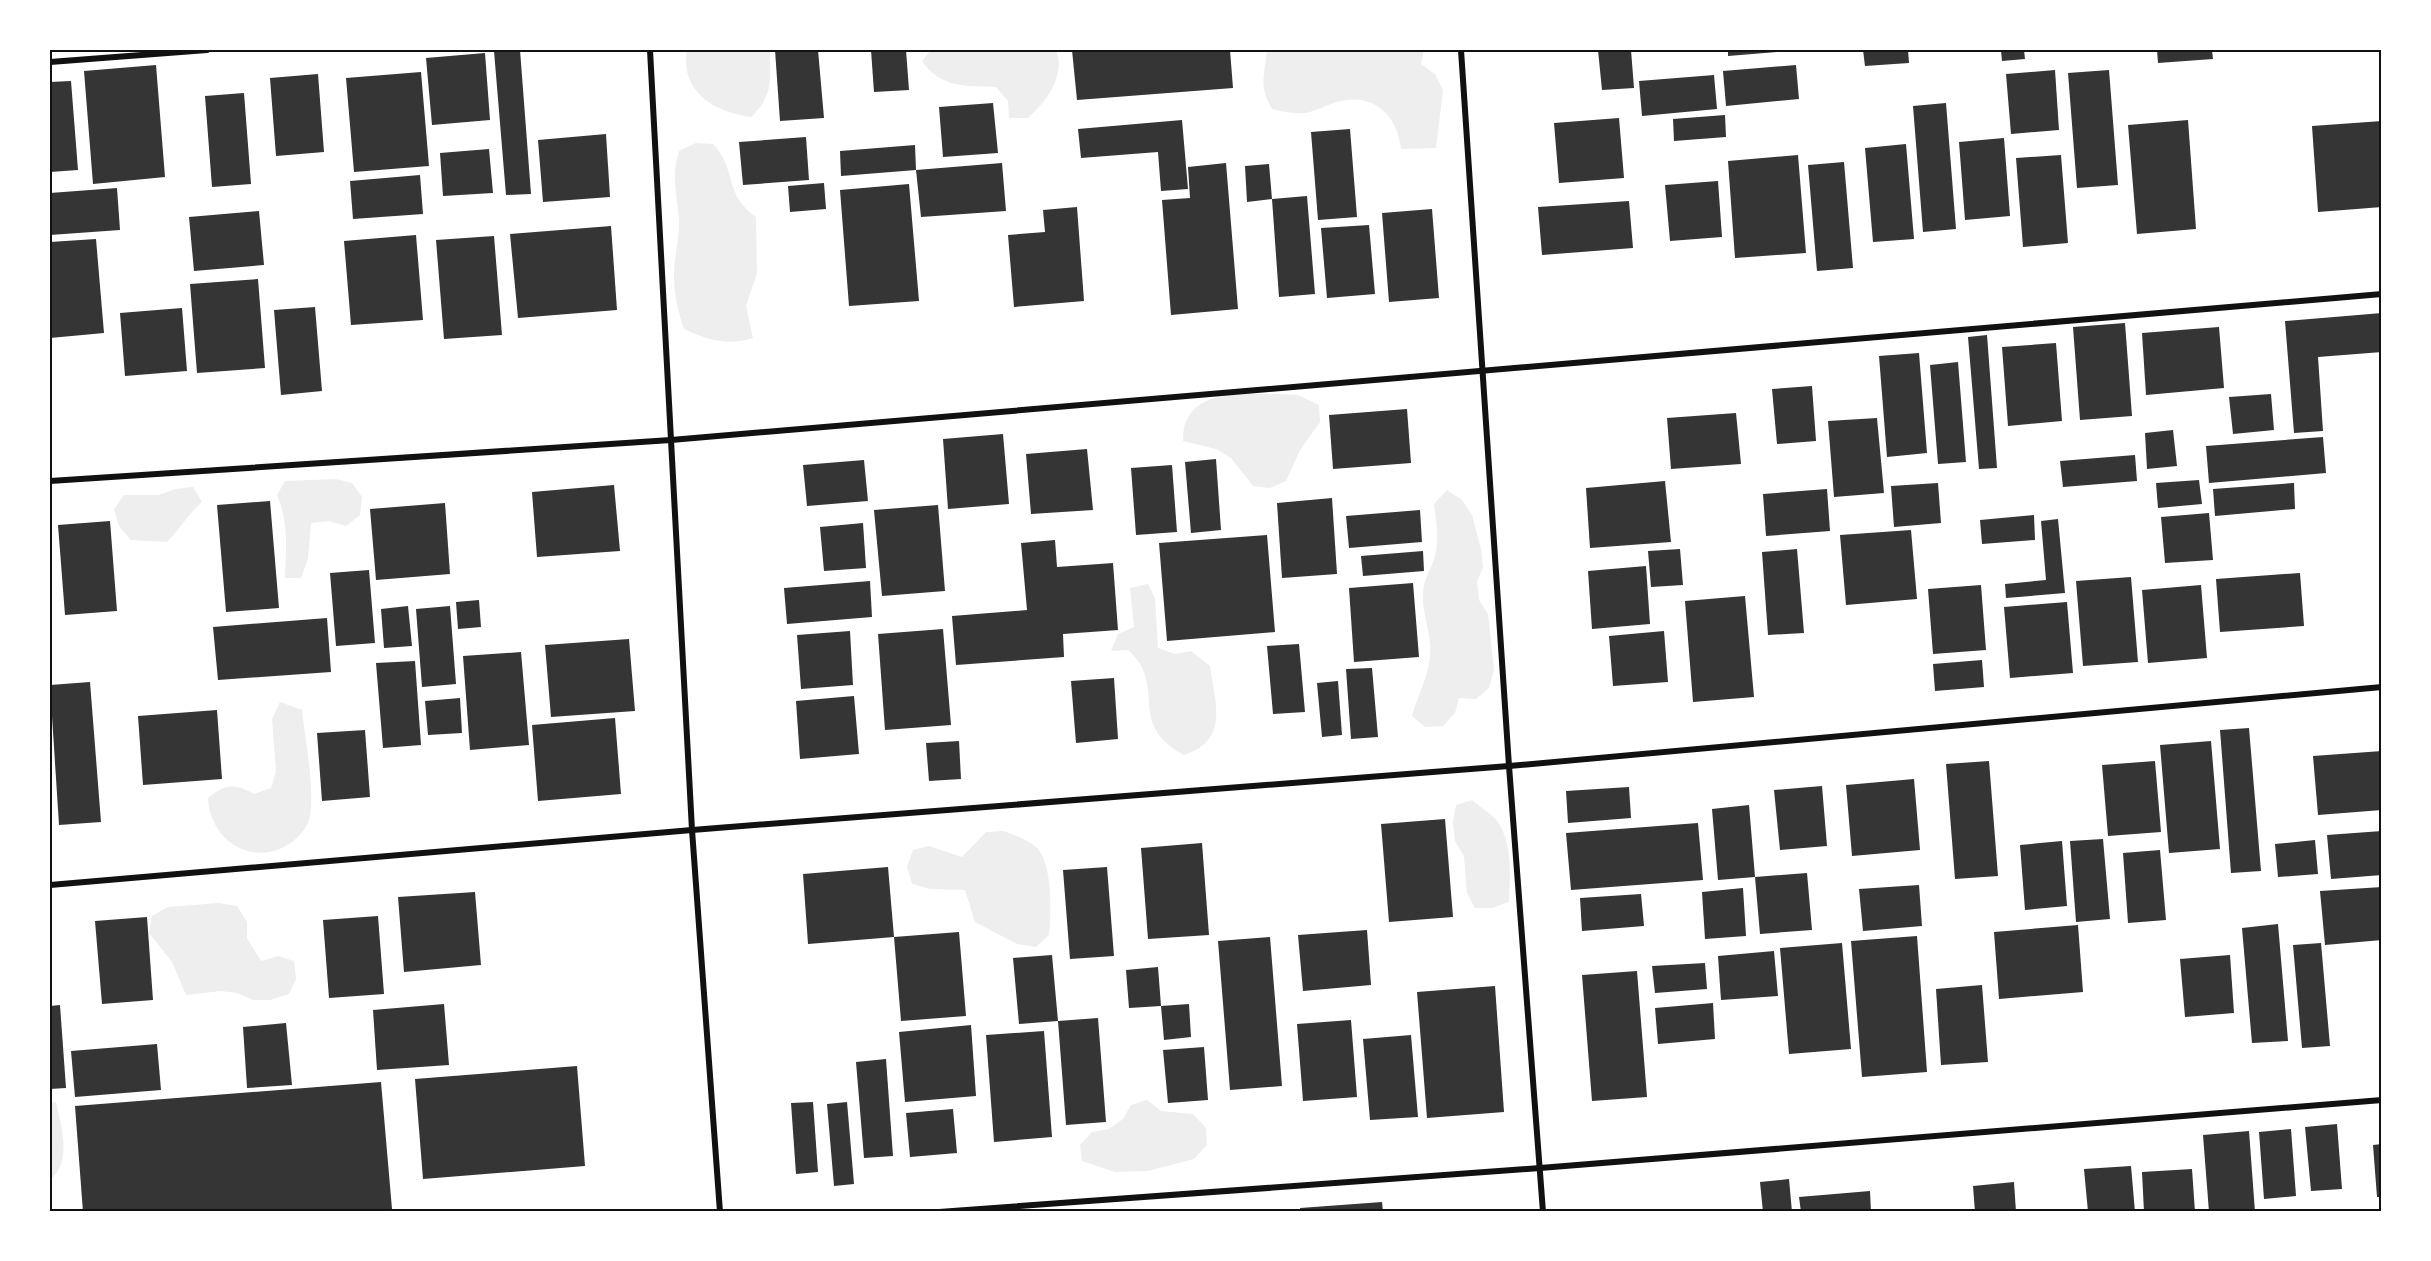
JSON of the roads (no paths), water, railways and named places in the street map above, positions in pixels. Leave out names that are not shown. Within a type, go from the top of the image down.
[{"type":"street","points":[[50,62],[207,50]]},
{"type":"street","points":[[650,50],[692,830],[720,1212]]},
{"type":"street","points":[[1461,50],[1509,766],[1543,1212]]},
{"type":"street","points":[[50,481],[671,440],[2382,294]]},
{"type":"street","points":[[50,885],[692,830],[1509,766],[2382,687]]},
{"type":"street","points":[[939,1212],[1540,1168],[2382,1100]]}]
